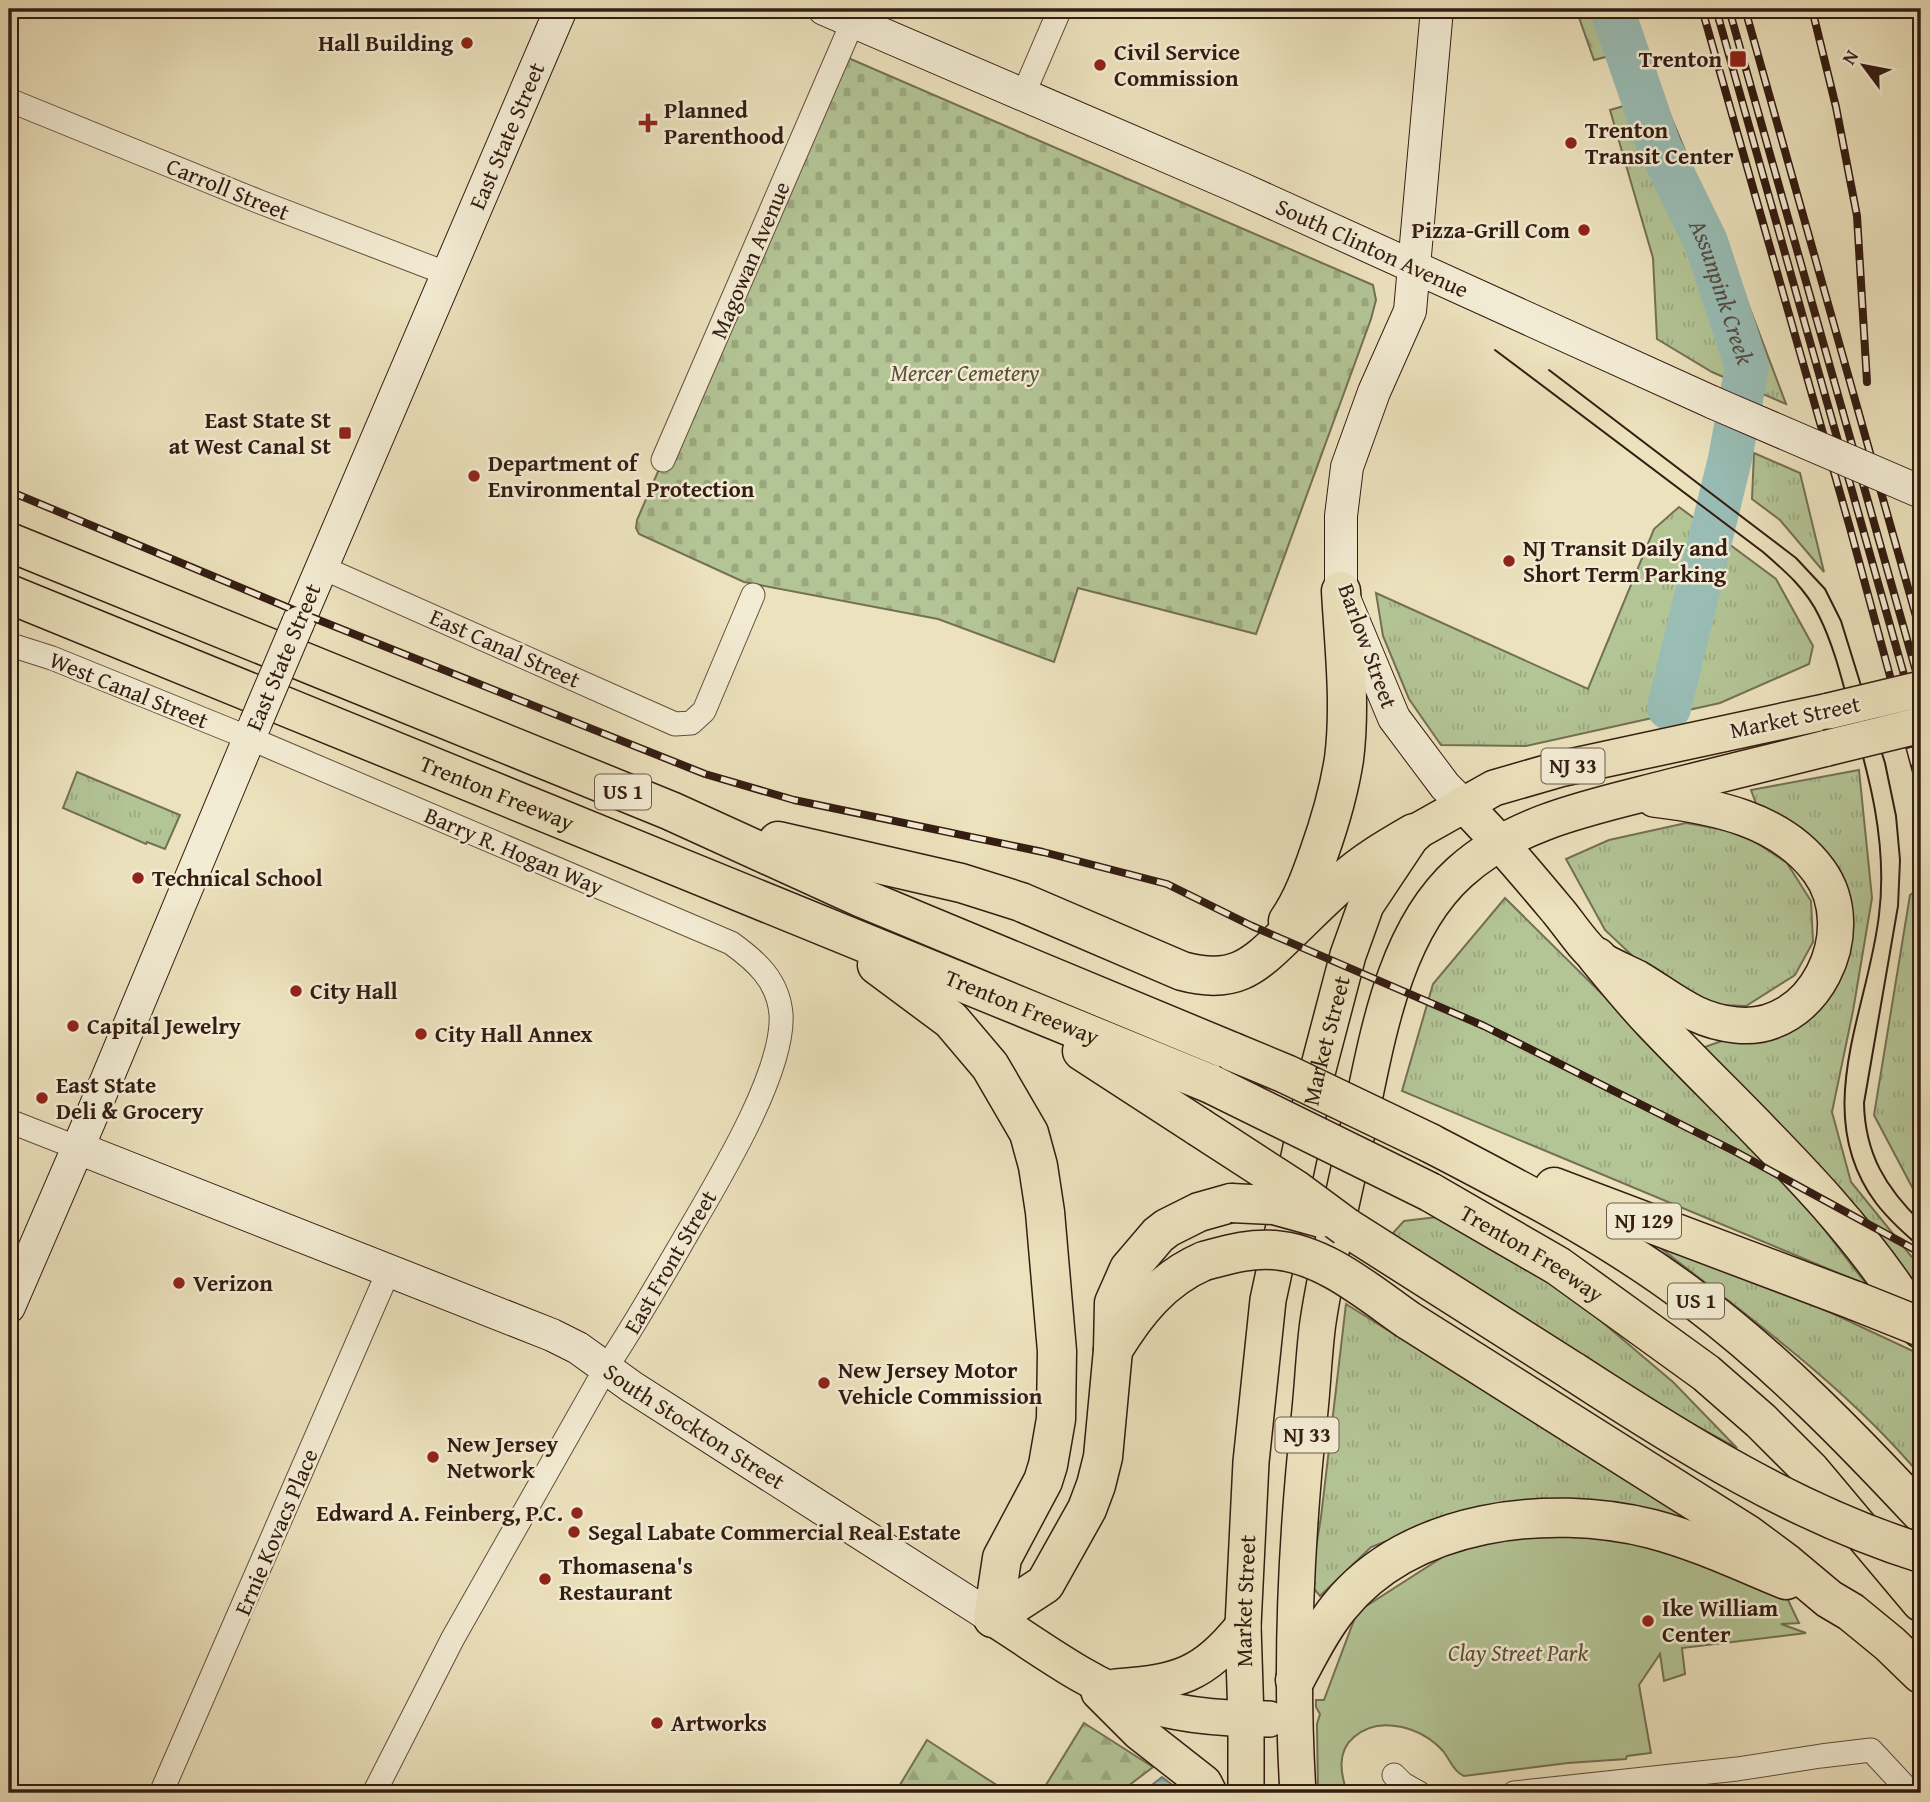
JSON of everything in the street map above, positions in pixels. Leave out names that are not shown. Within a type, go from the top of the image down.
[{"type":"highway","name":"Trenton Freeway","points":[[9,541],[671,811],[862,898],[1286,1074],[1430,1143],[1603,1236],[1696,1301],[1800,1389],[1921,1513]]},
{"type":"highway","points":[[1262,958],[1298,907],[1333,810],[1344,757],[1347,700],[1342,591]]},
{"type":"highway","name":"Trenton Freeway","points":[[9,594],[1211,1084],[1430,1192],[1558,1266],[1706,1373],[1761,1421],[1810,1471],[1921,1602]]},
{"type":"highway","points":[[671,811],[807,849],[961,883],[1054,915],[1182,971],[1216,977],[1256,964],[1342,882],[1371,858],[1414,833]]},
{"type":"highway","points":[[827,928],[951,1020],[990,1066],[1008,1093],[1029,1133],[1038,1166],[1045,1212],[1057,1351],[1056,1419],[1043,1481],[1002,1558],[993,1618]]},
{"type":"highway","points":[[1597,957],[1651,1020],[1804,1176],[1875,1259],[1921,1328]]},
{"type":"highway","points":[[1020,1008],[1280,1179],[1346,1227],[1651,1422],[1756,1482],[1828,1517],[1921,1553]]},
{"type":"highway","name":"NJ 129","points":[[1430,1143],[1691,1238],[1921,1328]]},
{"type":"highway","points":[[993,1618],[1045,1584],[1087,1508],[1103,1457],[1113,1350],[1114,1303],[1129,1269],[1138,1257],[1167,1228],[1199,1212],[1231,1203],[1274,1205],[1346,1227]]},
{"type":"highway","points":[[1113,1350],[1133,1318],[1152,1296],[1178,1275],[1204,1261],[1239,1251],[1273,1250],[1294,1254],[1338,1273],[1747,1534],[1829,1599]]},
{"type":"highway","points":[[1295,1680],[1338,1609],[1381,1567],[1412,1550],[1476,1527],[1513,1520],[1580,1517],[1613,1520],[1701,1545],[1829,1599],[1852,1612],[1921,1674]]},
{"type":"main road","name":"Market Street","points":[[1246,1793],[1247,1719],[1243,1626],[1251,1462],[1259,1376],[1274,1270],[1317,1073],[1357,926],[1378,885],[1414,833],[1494,788],[1560,769],[1921,689]]},
{"type":"main road","name":"Market Street","points":[[1298,1793],[1294,1720],[1298,1549],[1318,1324],[1333,1241],[1382,1026],[1396,977],[1422,917],[1460,871],[1501,842],[1552,819],[1921,725]]},
{"type":"main road","points":[[1463,804],[1501,842],[1597,957],[1639,979],[1700,1017],[1739,1026],[1772,1021],[1805,999],[1829,962],[1836,937],[1836,908],[1819,871],[1801,852],[1781,837],[1748,819],[1703,805],[1633,797]]},
{"type":"main road","name":"South Stockton Street","points":[[993,1618],[1106,1688],[1138,1702],[1206,1716],[1294,1720]]},
{"type":"main road","points":[[1106,1688],[1160,1683],[1195,1671],[1210,1661],[1243,1626]]},
{"type":"main road","points":[[1076,1670],[1139,1732],[1204,1783],[1209,1793]]},
{"type":"street","name":"East State Street","points":[[9,1307],[559,9]]},
{"type":"street","name":"South Clinton Avenue","points":[[824,9],[1240,188],[1714,403],[1921,492]]},
{"type":"street","points":[[1023,95],[1060,9]]},
{"type":"street","name":"Barlow Street","points":[[1437,9],[1410,311],[1374,392],[1347,467],[1341,516],[1342,591],[1394,718],[1445,786],[1463,804]]},
{"type":"street","name":"Magowan Avenue","points":[[663,460],[853,21]]},
{"type":"street","name":"Carroll Street","points":[[9,100],[323,227],[448,274]]},
{"type":"street","name":"East Canal Street","points":[[321,566],[676,724],[691,723],[704,711],[753,595]]},
{"type":"street","name":"West Canal Street","points":[[9,648],[14,646],[52,658],[253,730]]},
{"type":"street","name":"Barry R. Hogan Way","points":[[253,730],[731,943],[756,961],[769,977]]},
{"type":"street","name":"East Front Street","points":[[374,1793],[453,1638],[606,1368],[726,1166],[762,1091],[778,1045],[781,1015],[769,977]]},
{"type":"street","points":[[9,1121],[78,1148]]},
{"type":"street","name":"South Stockton Street","points":[[78,1148],[552,1335],[578,1348],[788,1488],[993,1618]]},
{"type":"street","name":"Ernie Kovacs Place","points":[[161,1793],[388,1270]]},
{"type":"street","points":[[1514,1793],[1737,1769],[1871,1750],[1911,1793]]},
{"type":"street","points":[[1394,1775],[1402,1784],[1419,1793]]},
{"type":"green space","points":[[1576,9],[1630,9],[1644,47],[1594,60]]},
{"type":"green space","name":"Mercer Cemetery","points":[[839,54],[1373,285],[1376,300],[1371,319],[1256,634],[1078,588],[1054,662],[938,619],[744,582],[639,534],[636,528],[637,520]]},
{"type":"green space","points":[[1662,95],[1746,298],[1786,404],[1712,372],[1657,339],[1653,258],[1610,110]]},
{"type":"green space","points":[[1754,453],[1800,473],[1824,572],[1780,520],[1752,499]]},
{"type":"green space","points":[[1679,507],[1776,579],[1813,646],[1809,664],[1720,703],[1526,746],[1441,745],[1409,699],[1383,636],[1376,593],[1588,689],[1654,529]]},
{"type":"green space","points":[[1859,770],[1872,898],[1832,1112],[1851,1182],[1911,1256],[1921,1263],[1921,1297],[1694,1051],[1727,1039],[1850,944],[1757,806],[1751,790]]},
{"type":"green space","points":[[77,772],[180,815],[165,849],[147,842],[146,844],[63,808]]},
{"type":"green space","points":[[1686,823],[1742,833],[1787,863],[1811,901],[1813,942],[1795,975],[1746,1006],[1696,1004],[1658,980],[1605,930],[1566,859],[1609,840]]},
{"type":"green space","points":[[1921,887],[1921,1204],[1874,1115],[1910,895]]},
{"type":"green space","points":[[1505,898],[1774,1164],[1867,1285],[1402,1091],[1433,984]]},
{"type":"green space","points":[[1453,1215],[1575,1299],[1673,1382],[1737,1448],[1663,1408],[1392,1234],[1404,1221]]},
{"type":"green space","points":[[1691,1247],[1915,1352],[1921,1364],[1921,1476],[1831,1384],[1663,1250]]},
{"type":"green space","points":[[1346,1304],[1716,1536],[1459,1513],[1371,1547],[1320,1596],[1310,1584],[1321,1517]]},
{"type":"green space","name":"Clay Street Park","points":[[1590,1526],[1670,1544],[1788,1600],[1799,1623],[1781,1624],[1806,1633],[1682,1648],[1685,1674],[1664,1681],[1660,1654],[1639,1685],[1651,1753],[1627,1756],[1626,1759],[1464,1776],[1455,1769],[1443,1751],[1424,1736],[1400,1727],[1376,1726],[1354,1737],[1344,1749],[1342,1771],[1347,1793],[1318,1793],[1317,1724],[1320,1714],[1316,1700],[1324,1700],[1357,1612],[1463,1544]]},
{"type":"green space","points":[[1084,1723],[1153,1767],[1119,1793],[1041,1793]]},
{"type":"green space","points":[[927,1740],[1009,1793],[895,1793]]},
{"type":"water","points":[[1162,1777],[1183,1793],[1142,1793]]},
{"type":"waterway","name":"Assunpink Creek","points":[[1612,9],[1659,146],[1706,242],[1747,367],[1730,459],[1669,708]]},
{"type":"tram line","points":[[1495,350],[1763,552],[1787,573],[1819,616],[1836,660],[1863,758],[1875,809],[1881,862],[1879,915],[1848,1061],[1845,1098],[1847,1134],[1856,1169],[1876,1203],[1921,1248]]},
{"type":"tram line","points":[[1549,370],[1796,558],[1825,589],[1841,621],[1885,763],[1896,816],[1900,860],[1898,906],[1864,1103],[1865,1121],[1868,1138],[1880,1169],[1897,1196],[1921,1222]]},
{"type":"railway","points":[[1702,9],[1850,528],[1921,791]]},
{"type":"railway","points":[[1716,9],[1921,735]]},
{"type":"railway","points":[[1729,9],[1921,689]]},
{"type":"railway","points":[[1745,9],[1921,634]]},
{"type":"railway","points":[[1812,9],[1836,107],[1857,216],[1867,382]]},
{"type":"railway","points":[[9,491],[301,613],[705,774],[794,800],[1043,852],[1167,884],[1252,926],[1484,1026],[1736,1152],[1921,1253]]},
{"type":"place","name":"Hall Building","points":[[467,43]]},
{"type":"place","name":"Trenton","points":[[1738,59]]},
{"type":"place","name":"Civil Service Commission","points":[[1100,65]]},
{"type":"place","name":"Planned Parenthood","points":[[648,123]]},
{"type":"place","name":"Trenton Transit Center","points":[[1571,143]]},
{"type":"place","name":"Pizza-Grill Com","points":[[1584,230]]},
{"type":"place","name":"East State St at West Canal St","points":[[345,433]]},
{"type":"place","name":"Department of Environmental Protection","points":[[474,476]]},
{"type":"place","name":"NJ Transit Daily and Short Term Parking","points":[[1509,561]]},
{"type":"place","name":"Technical School","points":[[138,878]]},
{"type":"place","name":"City Hall","points":[[296,991]]},
{"type":"place","name":"Capital Jewelry","points":[[73,1026]]},
{"type":"place","name":"City Hall Annex","points":[[421,1034]]},
{"type":"place","name":"East State Deli & Grocery","points":[[42,1098]]},
{"type":"place","name":"Verizon","points":[[179,1283]]},
{"type":"place","name":"New Jersey Motor Vehicle Commission","points":[[824,1383]]},
{"type":"place","name":"New Jersey Network","points":[[433,1457]]},
{"type":"place","name":"Edward A. Feinberg, P.C.","points":[[577,1513]]},
{"type":"place","name":"Segal Labate Commercial Real Estate","points":[[574,1532]]},
{"type":"place","name":"Thomasena's Restaurant","points":[[545,1579]]},
{"type":"place","name":"Ike William Center","points":[[1648,1621]]},
{"type":"place","name":"Artworks","points":[[657,1723]]}]
